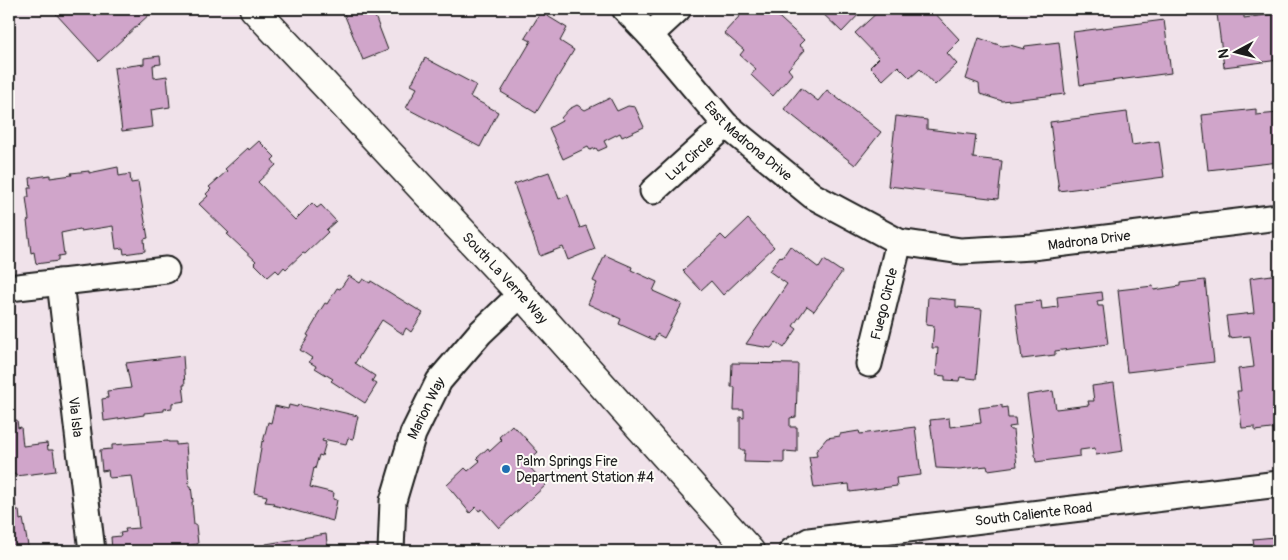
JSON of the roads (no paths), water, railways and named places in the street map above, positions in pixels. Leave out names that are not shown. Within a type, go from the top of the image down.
[{"type":"street","name":"South La Verne Way","points":[[254,9],[521,294],[750,551]]},
{"type":"street","name":"East Madrona Drive","points":[[625,9],[650,35],[726,125],[813,196],[899,242]]},
{"type":"street","points":[[650,35],[678,9]]},
{"type":"street","name":"Luz Circle","points":[[653,191],[726,125]]},
{"type":"street","name":"Madrona Drive","points":[[899,242],[961,251],[1032,247],[1279,217]]},
{"type":"street","name":"Fuego Circle","points":[[869,364],[899,242]]},
{"type":"street","points":[[9,288],[166,270]]},
{"type":"street","name":"Via Isla","points":[[60,282],[92,551]]},
{"type":"street","name":"Marion Way","points":[[391,551],[393,501],[413,434],[439,381],[480,333],[521,294]]},
{"type":"street","name":"South Caliente Road","points":[[792,551],[809,541],[1279,484]]},
{"type":"place","name":"Palm Springs Fire Department Station #4","points":[[506,469]]}]
